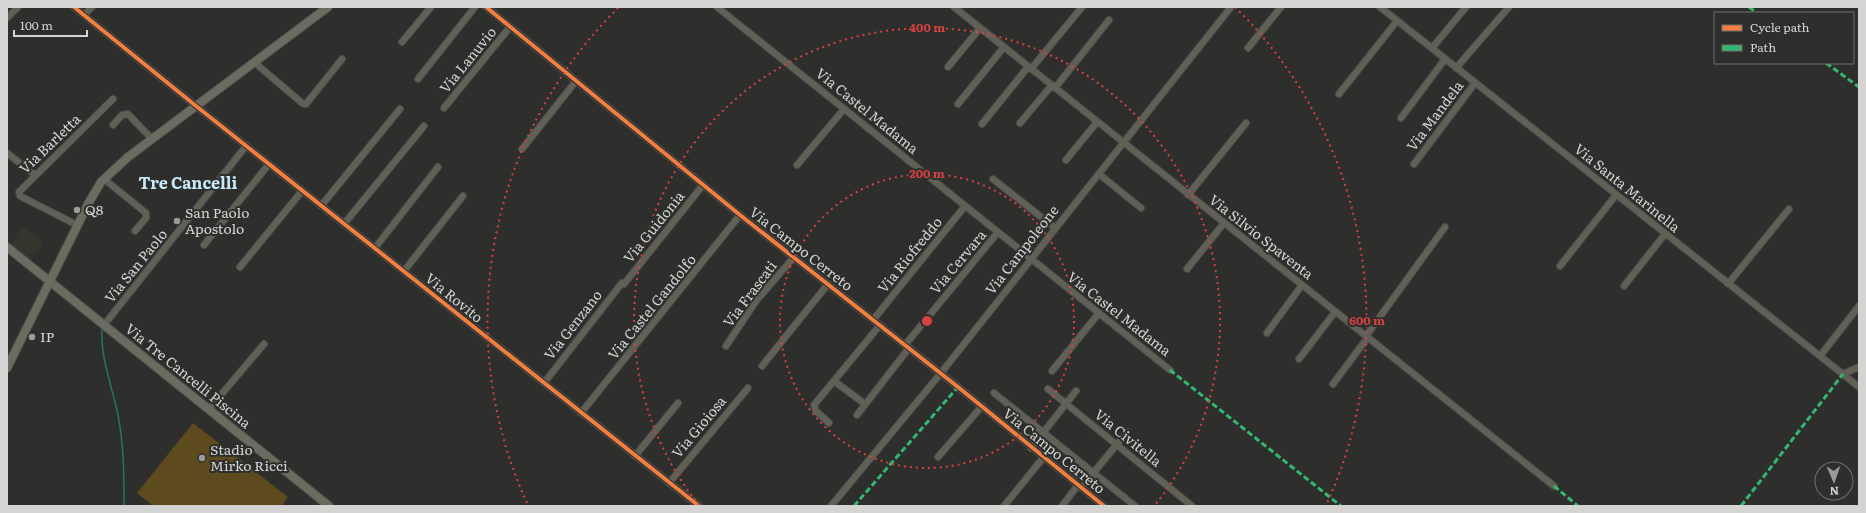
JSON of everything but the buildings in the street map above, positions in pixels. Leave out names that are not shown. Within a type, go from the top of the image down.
[{"type":"main road","points":[[7,368],[94,193],[104,179],[152,139],[328,7]]},
{"type":"main road","name":"Via Tre Cancelli Piscina","points":[[7,247],[329,506]]},
{"type":"street","points":[[7,18],[18,7]]},
{"type":"street","name":"Via Rovito","points":[[74,7],[302,191],[699,506]]},
{"type":"street","points":[[84,15],[92,7]]},
{"type":"street","points":[[402,42],[431,7]]},
{"type":"street","points":[[418,79],[475,7]]},
{"type":"street","name":"Via Campo Cerreto","points":[[486,7],[740,216],[941,373],[1043,458],[1104,506]]},
{"type":"street","name":"Via Castel Madama","points":[[718,7],[1170,370]]},
{"type":"street","name":"Via Silvio Spaventa","points":[[954,7],[1123,144],[1367,336],[1554,486]]},
{"type":"street","points":[[982,124],[1082,7]]},
{"type":"street","name":"Via Campoleone","points":[[831,506],[941,373],[1030,258],[1099,174],[1231,7]]},
{"type":"street","points":[[1248,48],[1281,7]]},
{"type":"street","name":"Via Santa Marinella","points":[[1380,7],[1616,196],[1859,387]]},
{"type":"street","points":[[1432,48],[1466,7]]},
{"type":"street","points":[[1456,68],[1509,7]]},
{"type":"street","points":[[1020,123],[1053,87],[1109,20]]},
{"type":"street","points":[[1339,94],[1397,20]]},
{"type":"street","name":"Via Lanuvio","points":[[444,108],[510,27]]},
{"type":"street","points":[[948,67],[980,28]]},
{"type":"street","points":[[958,104],[1004,47]]},
{"type":"street","points":[[254,62],[302,103],[306,104],[342,59]]},
{"type":"street","points":[[1401,118],[1445,59]]},
{"type":"street","points":[[522,149],[576,81]]},
{"type":"street","name":"Via Mandela","points":[[1414,164],[1475,83]]},
{"type":"street","name":"Via Barletta","points":[[78,225],[20,195],[20,190],[113,99]]},
{"type":"street","points":[[798,165],[844,108]]},
{"type":"street","points":[[321,206],[400,109]]},
{"type":"street","points":[[113,125],[122,115],[128,114],[152,139]]},
{"type":"street","points":[[1066,160],[1097,122]]},
{"type":"street","points":[[1188,195],[1246,123]]},
{"type":"street","points":[[344,224],[424,126]]},
{"type":"street","name":"Via San Paolo","points":[[104,325],[246,146]]},
{"type":"street","points":[[7,153],[35,175]]},
{"type":"street","points":[[204,245],[269,164]]},
{"type":"street","points":[[374,248],[438,167]]},
{"type":"street","points":[[1099,174],[1141,208]]},
{"type":"street","points":[[104,179],[146,213],[146,218],[135,231]]},
{"type":"street","points":[[993,179],[1054,228]]},
{"type":"street","name":"Via Guidonia","points":[[623,283],[703,185]]},
{"type":"street","points":[[240,267],[302,191]]},
{"type":"street","points":[[404,271],[462,196]]},
{"type":"street","points":[[1560,266],[1616,196]]},
{"type":"street","name":"Via Riofreddo","points":[[873,320],[965,206]]},
{"type":"street","points":[[1728,284],[1788,209]]},
{"type":"street","name":"Via Castel Gandolfo","points":[[582,413],[740,216]]},
{"type":"street","points":[[1187,269],[1224,223]]},
{"type":"street","points":[[1333,384],[1445,227]]},
{"type":"street","name":"Via Cervara","points":[[857,415],[907,346],[998,232]]},
{"type":"street","points":[[1624,286],[1665,234]]},
{"type":"street","name":"Via Frascati","points":[[726,346],[756,302],[794,257]]},
{"type":"street","name":"Via Genzano","points":[[544,383],[623,283]]},
{"type":"street","points":[[762,366],[828,284]]},
{"type":"street","points":[[1267,332],[1302,285]]},
{"type":"street","points":[[1820,356],[1859,306]]},
{"type":"street","points":[[1299,359],[1335,312]]},
{"type":"street","points":[[1052,371],[1099,313]]},
{"type":"street","points":[[829,423],[816,412],[814,406],[880,325]]},
{"type":"street","points":[[209,409],[264,344]]},
{"type":"street","points":[[1843,374],[1859,367]]},
{"type":"street","points":[[834,381],[865,404]]},
{"type":"street","name":"Via Gioiosa","points":[[669,483],[748,388]]},
{"type":"street","name":"Via Civitella","points":[[1048,389],[1192,506]]},
{"type":"street","points":[[1032,448],[1076,391]]},
{"type":"street","points":[[994,393],[1135,506]]},
{"type":"street","points":[[635,456],[678,403]]},
{"type":"street","points":[[938,457],[982,406]]},
{"type":"street","points":[[1062,506],[1094,473],[1127,432]]},
{"type":"street","points":[[1004,506],[1043,458]]},
{"type":"shaded area","points":[[22,226],[44,243],[29,261],[10,247]]},
{"type":"shaded area","name":"Stadio Mirko Ricci","points":[[193,423],[288,497],[282,506],[153,506],[137,493]]},
{"type":"waterway","points":[[102,328],[103,350],[118,415],[123,449],[124,506]]},
{"type":"marked path","points":[[1749,7],[1756,12]]},
{"type":"marked path","points":[[1827,64],[1859,87]]},
{"type":"marked path","points":[[1170,370],[1341,506]]},
{"type":"marked path","points":[[1741,506],[1843,374]]},
{"type":"marked path","points":[[854,506],[958,387]]},
{"type":"marked path","points":[[1554,486],[1578,506]]},
{"type":"cycle path","points":[[74,7],[196,106],[699,506]]},
{"type":"cycle path","points":[[486,7],[740,215],[958,387],[1104,506]]},
{"type":"place","name":"Q8","points":[[77,210]]},
{"type":"place","name":"San Paolo Apostolo","points":[[177,221]]},
{"type":"place","name":"IP","points":[[32,337]]},
{"type":"place","name":"Stadio Mirko Ricci","points":[[202,458]]},
{"type":"district","name":"Tre Cancelli","points":[[188,183]]}]
